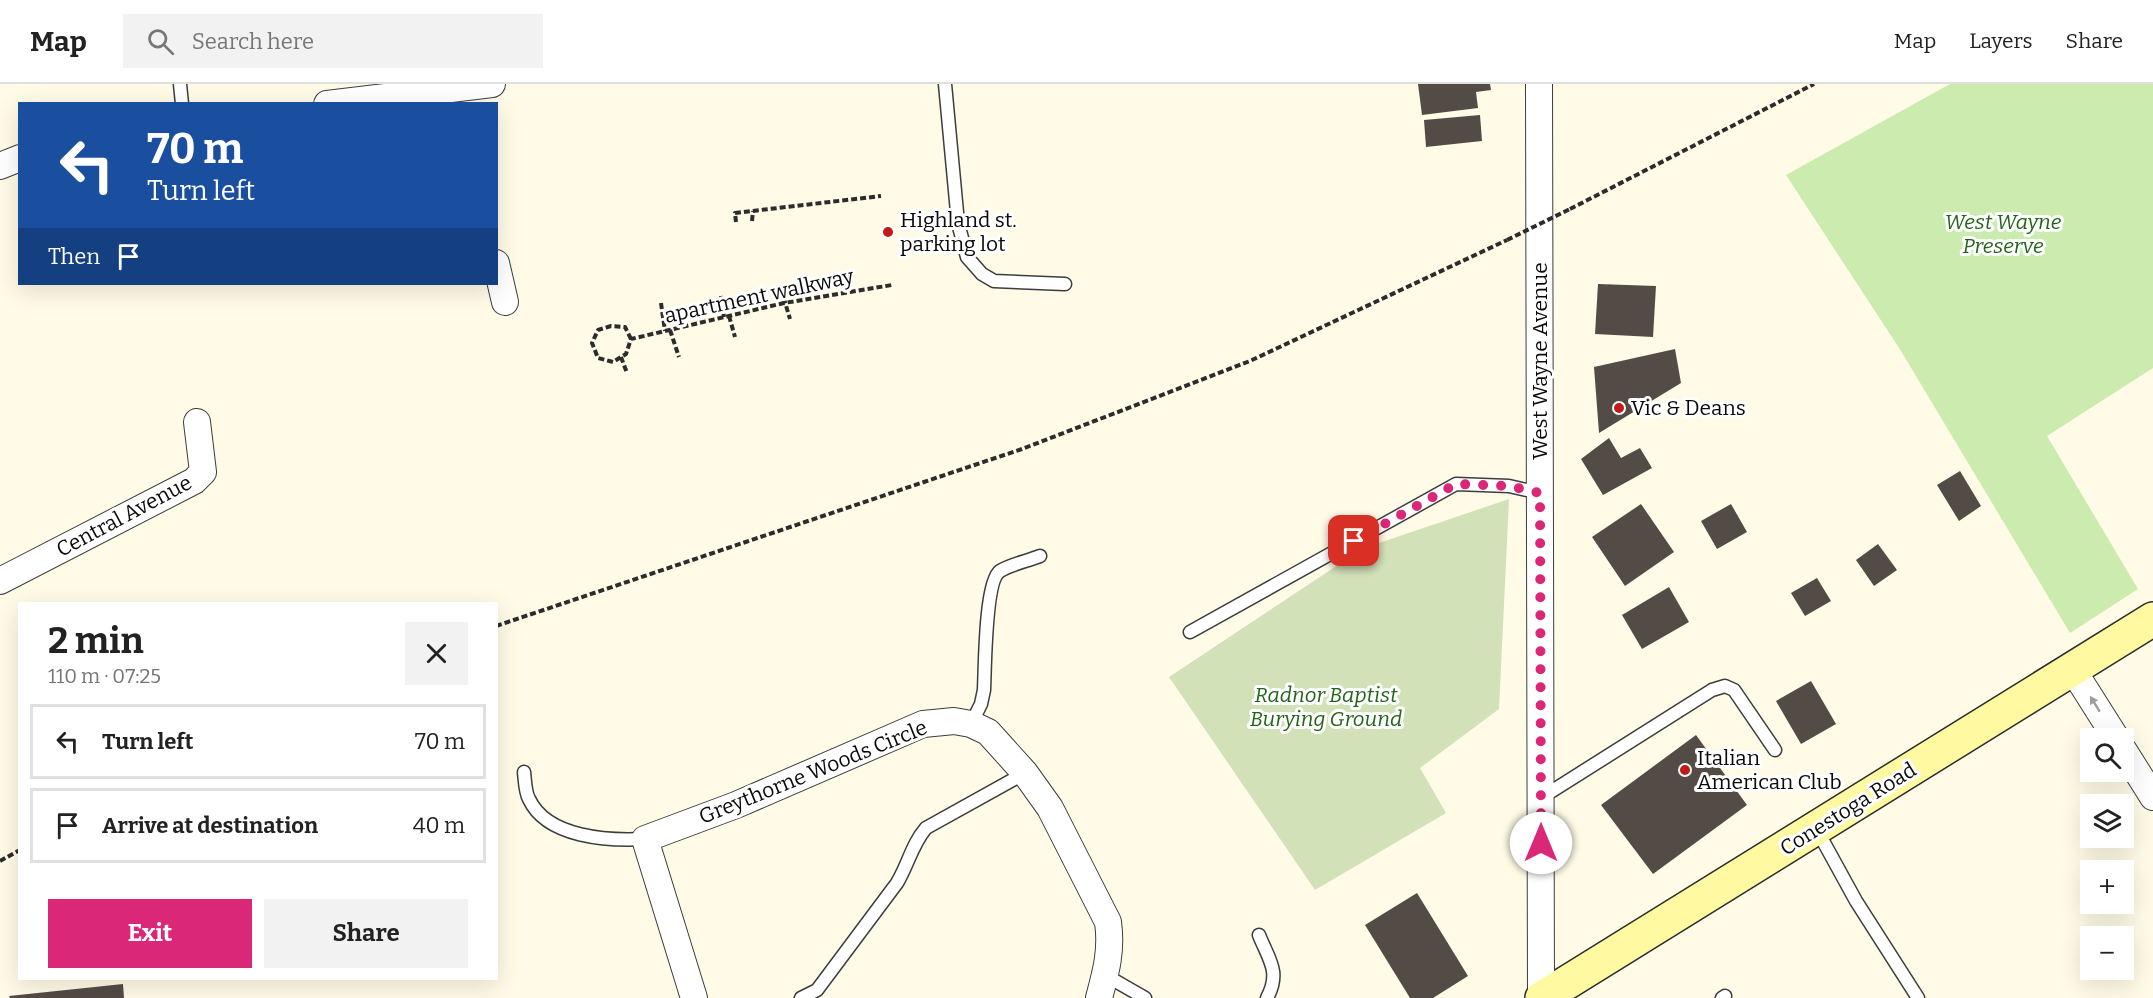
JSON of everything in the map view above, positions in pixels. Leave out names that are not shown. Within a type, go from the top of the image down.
[{"type":"main road","name":"Conestoga Road","points":[[1542,998],[2153,619]]},
{"type":"street","points":[[349,102],[461,92],[492,84]]},
{"type":"street","name":"West Wayne Avenue","points":[[1539,84],[1542,998]]},
{"type":"street","points":[[0,166],[18,159]]},
{"type":"street","points":[[498,272],[505,302]]},
{"type":"street","name":"Central Avenue","points":[[0,581],[194,481],[203,472],[197,422]]},
{"type":"street","points":[[2073,670],[2110,728]]},
{"type":"street","name":"Greythorne Woods Circle","points":[[645,839],[736,805],[923,724],[954,721],[971,724]]},
{"type":"street","points":[[971,724],[988,732],[1025,773],[1050,808],[1108,922],[1111,940],[1109,964],[1102,986]]},
{"type":"street","points":[[2134,767],[2153,797]]},
{"type":"street","points":[[645,839],[694,998]]},
{"type":"lane","points":[[180,84],[182,102]]},
{"type":"lane","points":[[945,84],[958,223],[967,257],[981,274],[994,281],[1065,284]]},
{"type":"lane","points":[[1190,632],[1456,484],[1509,486],[1540,493]]},
{"type":"lane","points":[[971,724],[981,704],[984,690],[989,596],[993,579],[999,571],[1040,556]]},
{"type":"lane","points":[[1540,798],[1712,690],[1725,686],[1734,690],[1775,750]]},
{"type":"lane","points":[[524,772],[528,799],[544,819],[563,830],[618,840],[645,839]]},
{"type":"lane","points":[[801,998],[817,990],[891,892],[904,871],[917,838],[926,828],[1025,773]]},
{"type":"lane","points":[[1816,829],[1856,902],[1918,998]]},
{"type":"lane","points":[[1259,935],[1275,974],[1267,998]]},
{"type":"lane","points":[[1102,986],[1145,998]]},
{"type":"path","points":[[498,625],[1022,449],[1250,361],[1507,240],[1814,84]]},
{"type":"path","points":[[736,222],[735,213],[881,196]]},
{"type":"path","points":[[752,221],[753,211]]},
{"type":"path","name":"apartment walkway","points":[[631,339],[784,303],[892,285]]},
{"type":"path","points":[[782,289],[790,319]]},
{"type":"path","points":[[721,296],[735,337]]},
{"type":"path","points":[[661,303],[667,330],[679,357]]},
{"type":"path","points":[[611,326],[625,327],[631,339],[626,354],[613,362],[598,358],[592,343],[598,330],[611,326]]},
{"type":"path","points":[[621,357],[627,373]]},
{"type":"path","points":[[0,861],[18,851]]},
{"type":"green space","name":"West Wayne Preserve","points":[[1950,84],[2153,84],[2153,368],[2047,436],[2138,589],[2070,633],[1901,351],[1786,175]]},
{"type":"green space","name":"Radnor Baptist Burying Ground","points":[[1509,499],[1499,709],[1420,768],[1446,813],[1315,890],[1169,677],[1347,559],[1379,543]]},
{"type":"building","points":[[1418,84],[1490,84],[1491,90],[1476,92],[1478,108],[1422,115]]},
{"type":"building","points":[[1480,115],[1482,141],[1426,147],[1424,120]]},
{"type":"building","points":[[1598,284],[1656,286],[1653,337],[1595,334]]},
{"type":"building","name":"Vic & Deans","points":[[1675,349],[1681,383],[1599,433],[1594,367]]},
{"type":"building","points":[[1609,438],[1621,458],[1640,448],[1652,468],[1603,495],[1581,459]]},
{"type":"building","points":[[1960,471],[1981,506],[1959,521],[1937,485]]},
{"type":"building","points":[[1641,504],[1674,552],[1625,586],[1592,537]]},
{"type":"building","points":[[1731,504],[1747,532],[1717,549],[1701,521]]},
{"type":"building","points":[[1878,544],[1897,570],[1874,586],[1856,560]]},
{"type":"building","points":[[1817,578],[1831,601],[1805,616],[1791,593]]},
{"type":"building","points":[[1669,587],[1689,622],[1642,649],[1622,615]]},
{"type":"building","points":[[1811,681],[1836,724],[1801,744],[1776,701]]},
{"type":"building","name":"Italian American Club","points":[[1696,735],[1747,805],[1653,874],[1601,805]]},
{"type":"building","points":[[1417,893],[1468,976],[1433,998],[1410,998],[1365,925]]},
{"type":"building","points":[[123,984],[124,998],[10,998],[9,996]]},
{"type":"place","name":"Highland st. parking lot","points":[[888,232]]},
{"type":"place","name":"Vic & Deans","points":[[1619,408]]},
{"type":"place","name":"Italian American Club","points":[[1685,770]]},
{"type":"route","points":[[1354,541],[1456,484],[1509,486],[1540,493],[1541,843]]}]
